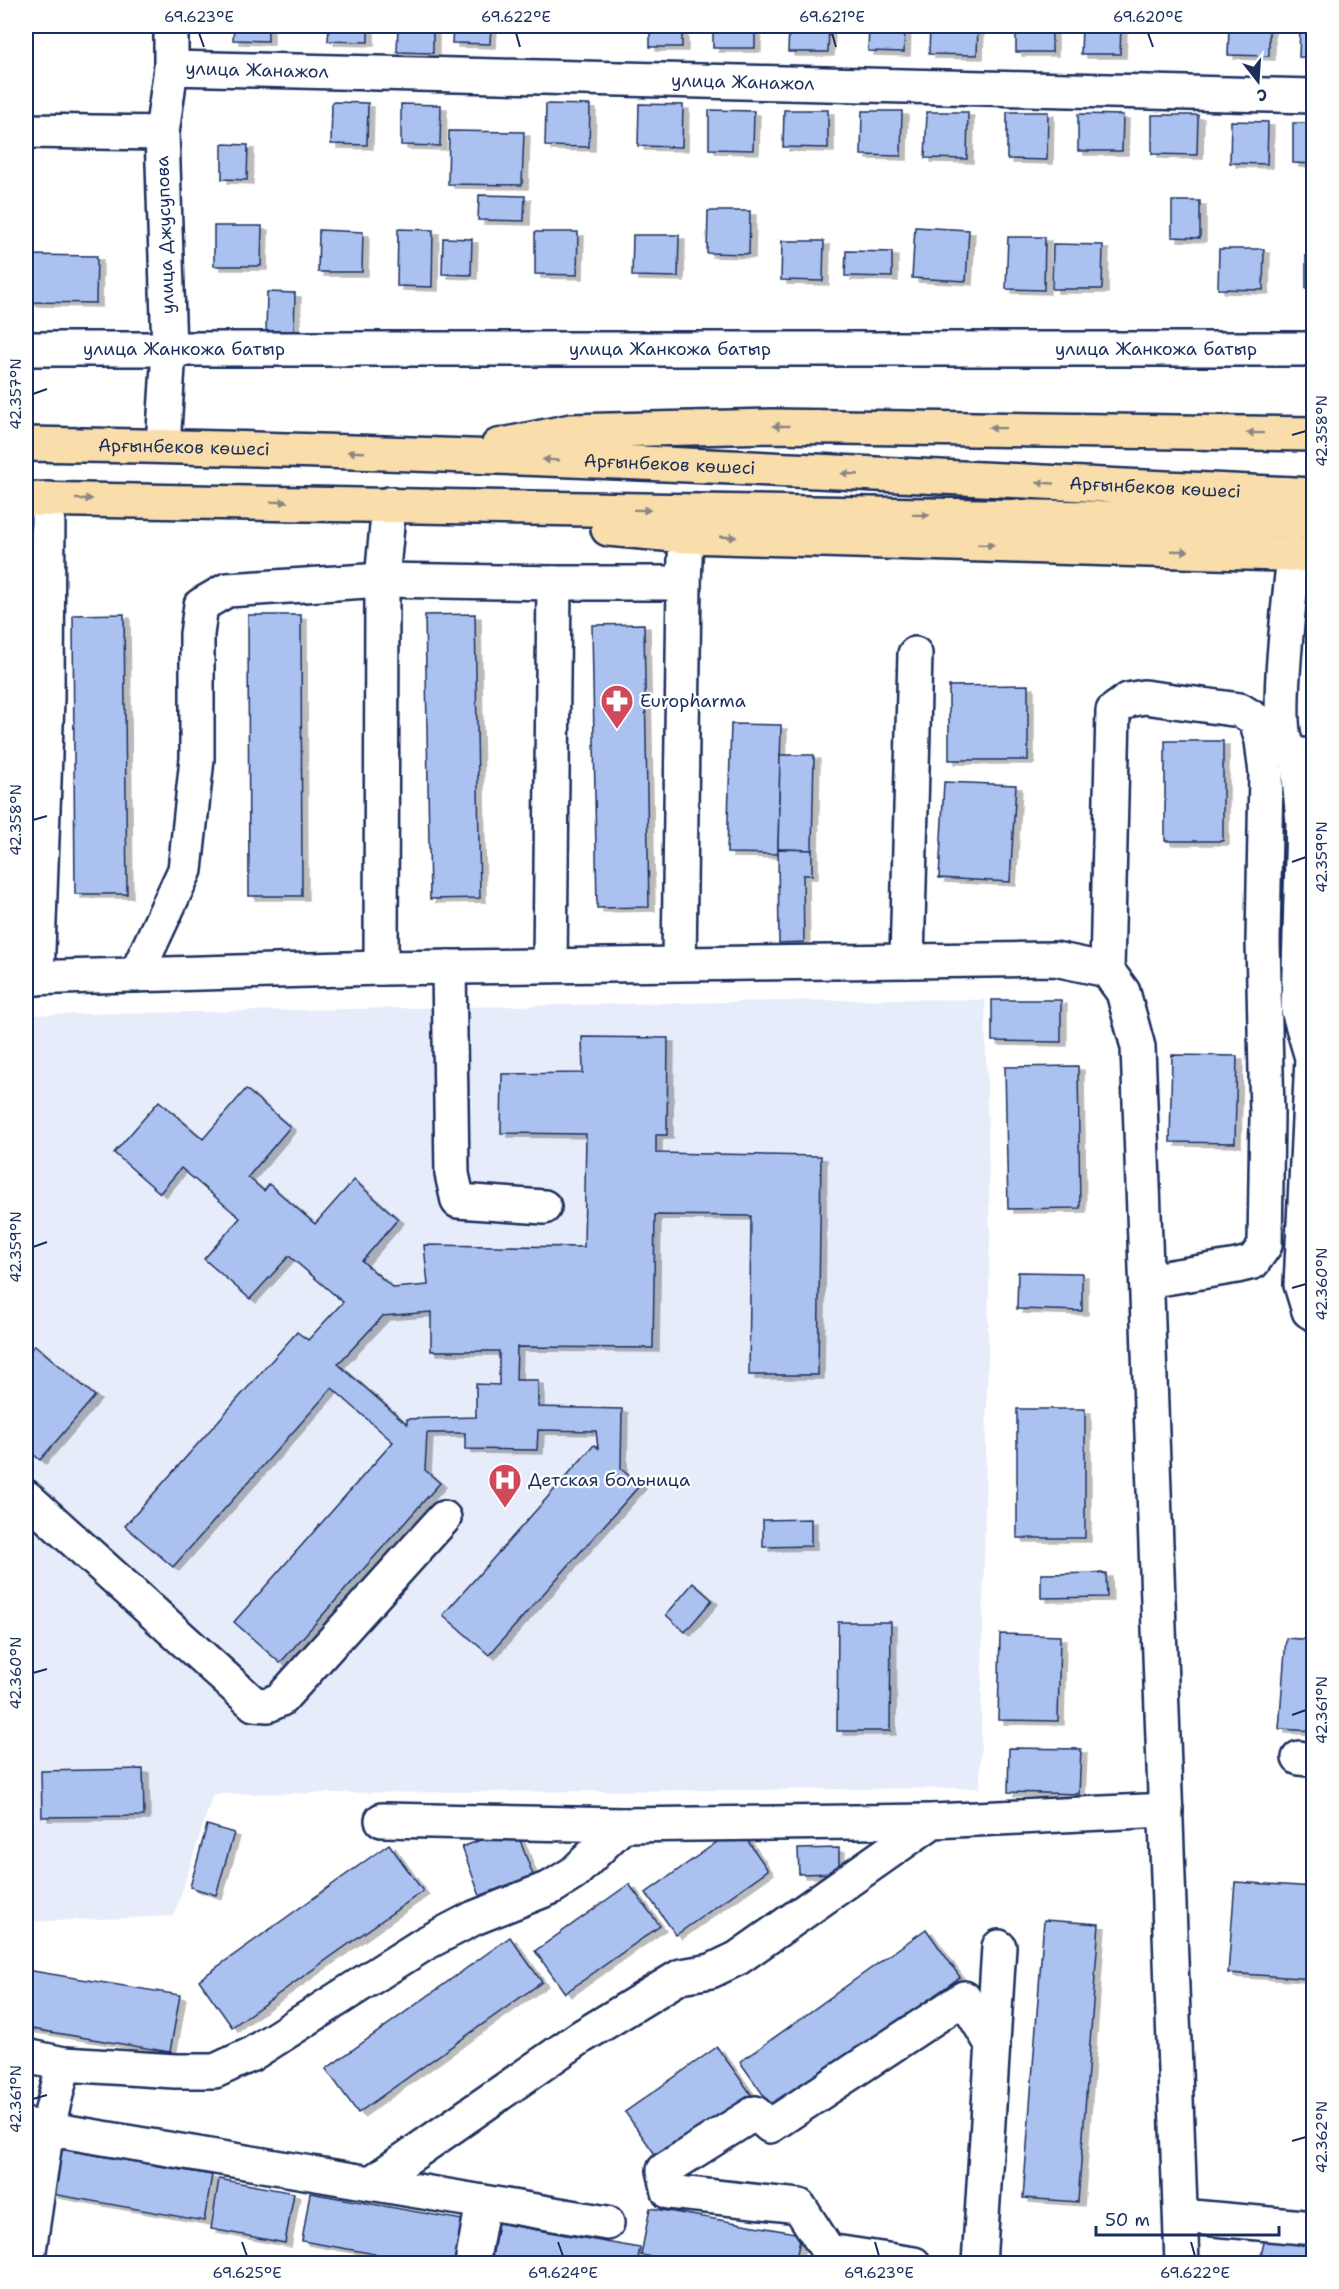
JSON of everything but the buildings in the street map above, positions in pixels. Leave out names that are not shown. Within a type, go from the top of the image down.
[{"type":"main road","points":[[452,456],[571,431],[772,426],[1314,434]]},
{"type":"main road","name":"Арғынбеков көшесі","points":[[26,444],[163,446],[452,456],[1314,495]]},
{"type":"main road","name":"Арғынбеков көшесі","points":[[37,499],[1314,522]]},
{"type":"main road","points":[[461,506],[548,523],[686,536],[1304,555]]},
{"type":"street","name":"улица Джусупова","points":[[163,446],[169,350],[162,133],[171,68],[171,26]]},
{"type":"street","name":"улица Жанажол","points":[[171,68],[1314,96]]},
{"type":"street","points":[[26,131],[162,133]]},
{"type":"street","name":"улица Жанкожа батыр","points":[[26,349],[1314,349]]},
{"type":"street","points":[[37,499],[47,698],[31,978],[381,968],[1055,959],[1107,970]]},
{"type":"street","points":[[381,968],[382,580],[389,504]]},
{"type":"street","points":[[679,963],[686,536]]},
{"type":"street","points":[[1304,555],[1281,709],[1285,739],[1289,750],[1305,755],[1298,1010],[1312,1059],[1300,1285],[1309,1311],[1314,1314]]},
{"type":"street","points":[[136,975],[185,870],[197,759],[197,634],[201,605],[227,590],[382,580],[684,583]]},
{"type":"street","points":[[550,965],[554,583]]},
{"type":"street","points":[[907,961],[915,654]]},
{"type":"street","points":[[1147,1281],[1253,1262],[1265,1245],[1267,1114],[1263,941],[1266,773],[1262,741],[1256,720],[1240,710],[1144,697],[1128,700],[1113,711],[1107,970],[1123,992],[1138,1047],[1182,2264]]},
{"type":"street","points":[[449,967],[452,1174],[458,1201],[544,1207]]},
{"type":"street","points":[[26,1497],[254,1704],[268,1705],[281,1699],[444,1518]]},
{"type":"street","points":[[382,1820],[623,1825],[933,1821],[1166,1810]]},
{"type":"street","points":[[371,2183],[581,2037],[681,1976],[711,1971],[738,1958],[933,1821]]},
{"type":"street","points":[[26,2056],[64,2064],[175,2071],[215,2071],[250,2055],[424,1944],[474,1918],[552,1887],[574,1873],[623,1825]]},
{"type":"street","points":[[979,2264],[999,1947]]},
{"type":"street","points":[[914,2264],[828,2251],[799,2206],[669,2192],[664,2170],[755,2113],[770,2126],[964,1998],[993,2046]]},
{"type":"street","points":[[27,2264],[36,2127],[64,2064]]},
{"type":"street","points":[[36,2127],[607,2223]]},
{"type":"street","points":[[472,2264],[483,2202]]},
{"type":"street","points":[[1181,2216],[1314,2228]]},
{"type":"shaded area","name":"Детская больница","points":[[896,999],[985,1000],[990,1231],[980,1788],[213,1794],[174,1916],[26,1922],[26,1015]]},
{"type":"place","name":"Europharma","points":[[617,730]]},
{"type":"place","name":"Детская больница","points":[[505,1509]]}]
